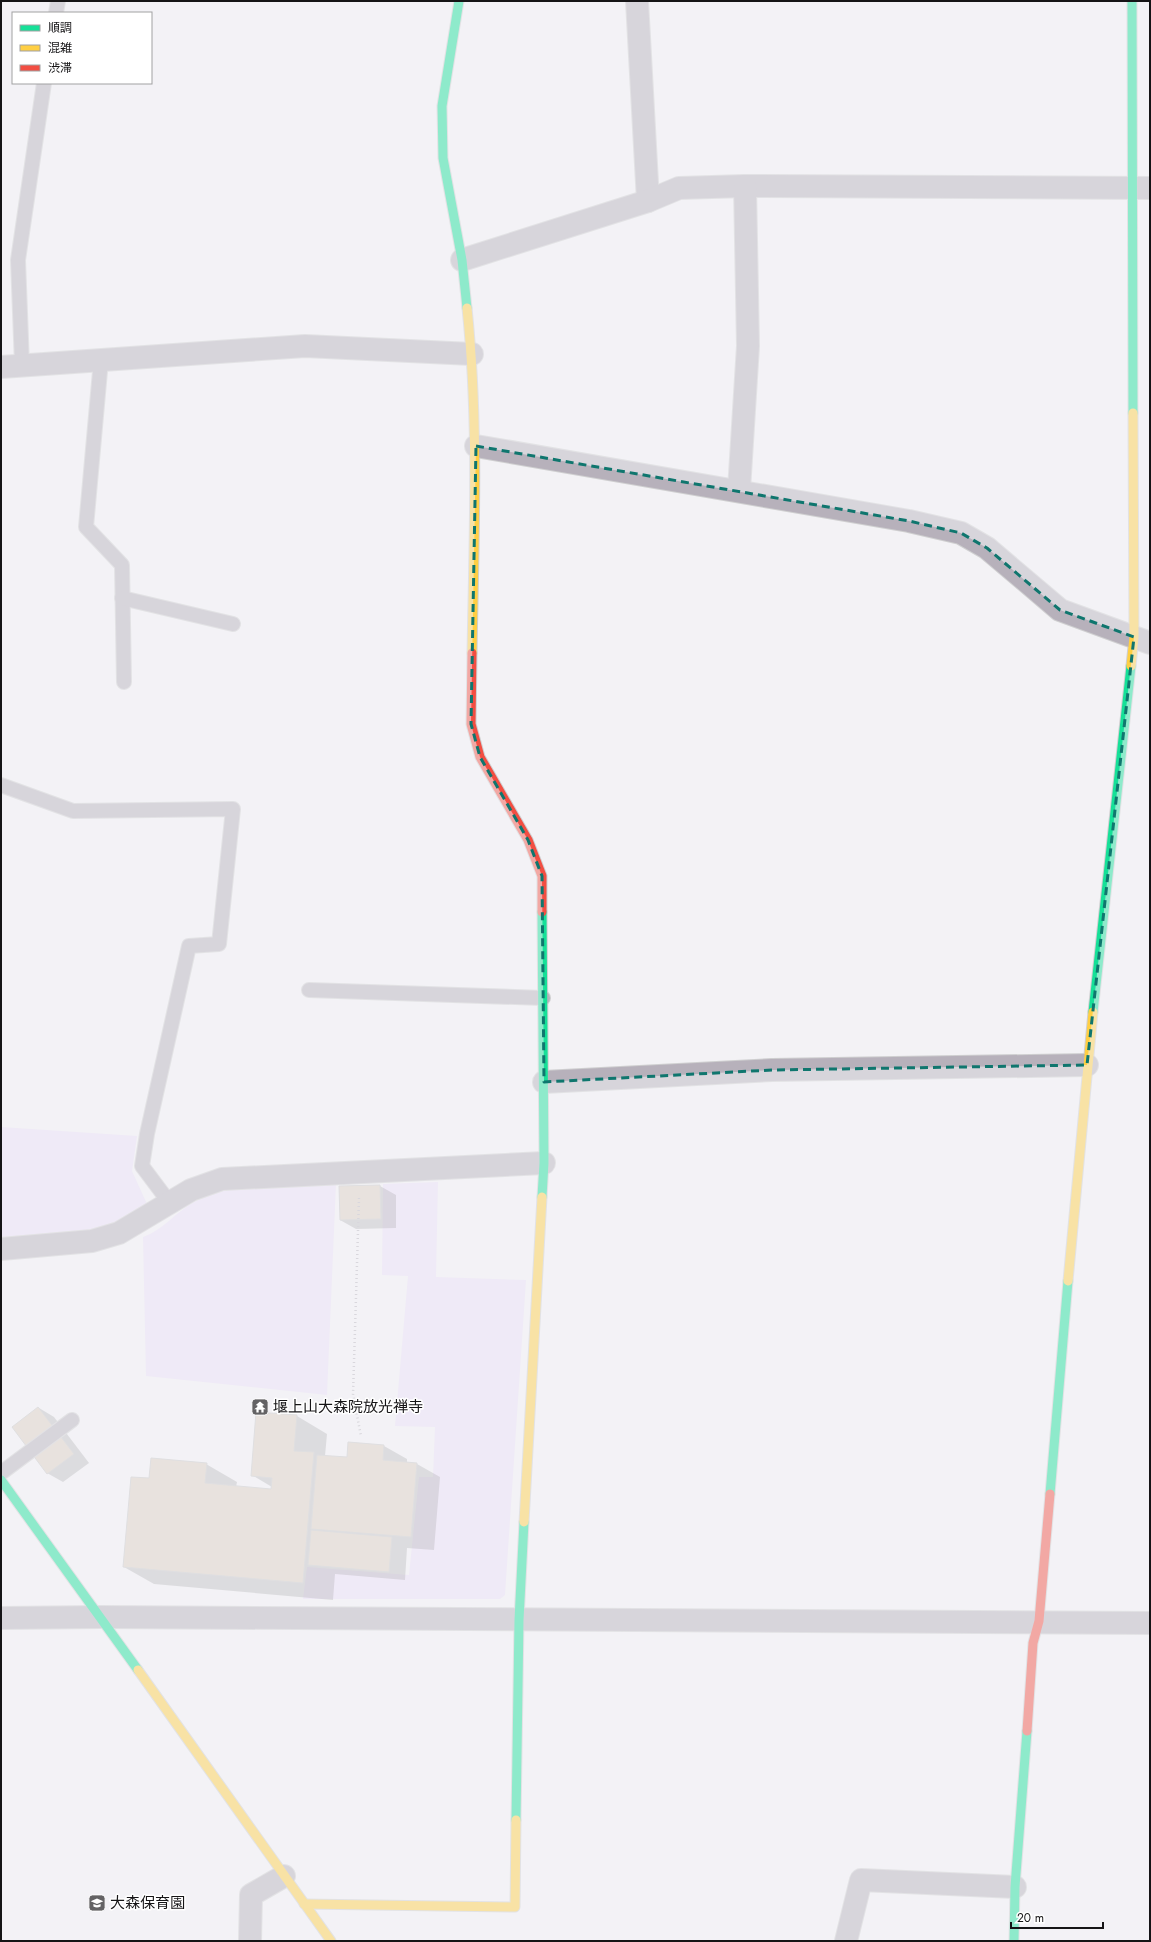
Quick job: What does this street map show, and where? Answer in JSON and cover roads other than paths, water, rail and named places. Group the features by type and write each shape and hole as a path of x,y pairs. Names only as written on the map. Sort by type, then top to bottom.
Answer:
{"street":[{"path":"304,1904 515,1906 519,1620 544,1163 542,876 528,840 480,757 471,724 476,446 472,354 462,260 443,158 442,106 459,1"},
{"path":"637,1 648,201"},
{"path":"1014,1941 1015,1887 1033,1643 1039,1621 1087,1064 1142,640 1141,188 1132,1"},
{"path":"462,260 648,201 679,188 745,186 1141,188"},
{"path":"739,490 748,346 745,186"},
{"path":"1,367 305,346 472,354"},
{"path":"476,446 739,490 908,521 961,533 987,548 1060,610 1142,640"},
{"path":"544,1082 772,1070 1087,1064"},
{"path":"1,1250 92,1241 119,1233 191,1190 222,1178 544,1163"},
{"path":"1,1480 331,1941"},
{"path":"1,1618 100,1617 1150,1622"},
{"path":"250,1941 251,1895 284,1876"},
{"path":"846,1941 861,1880 1015,1887"}],"lane":[{"path":"56,12 58,1"},
{"path":"22,365 18,260 44,84"},
{"path":"100,360 86,527 122,565 124,682"},
{"path":"122,598 233,624"},
{"path":"1,785 73,812 233,809 219,944 189,946 147,1134 142,1166 169,1202"},
{"path":"309,990 543,998"},
{"path":"1,1472 72,1420"}],"place":[{"name":"堰上山大森院放光禅寺","path":"260,1407"},
{"name":"大森保育園","path":"97,1903"}]}
